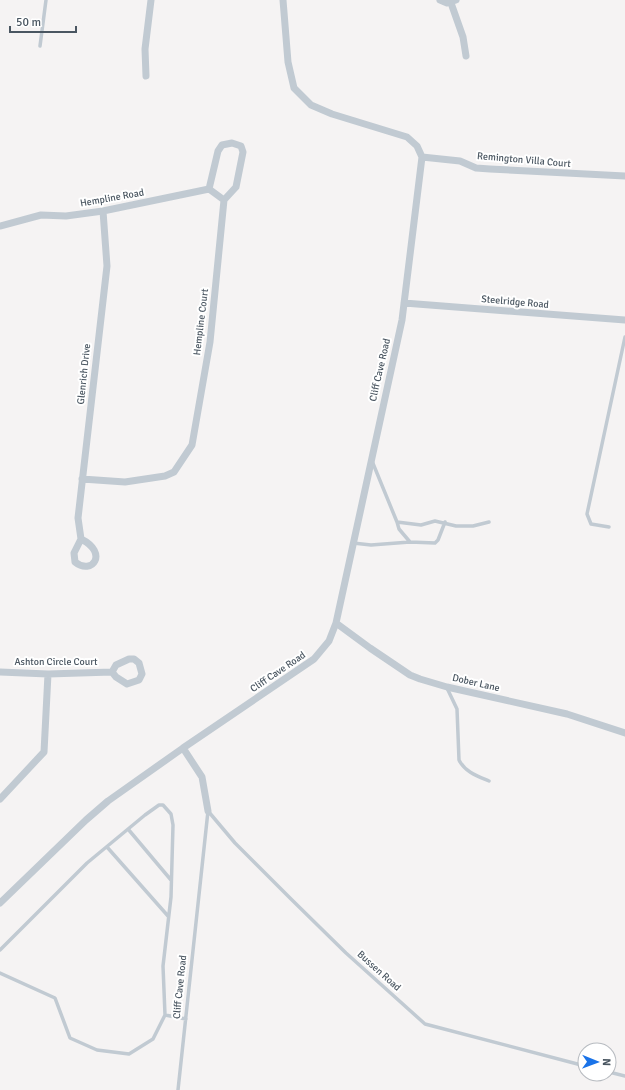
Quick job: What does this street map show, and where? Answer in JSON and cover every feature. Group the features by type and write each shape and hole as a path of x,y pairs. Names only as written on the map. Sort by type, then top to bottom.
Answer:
{"street":[{"path":"146,76 145,49 151,0"},
{"path":"283,0 288,62 294,88 311,105 332,114 407,137 416,146 422,158"},
{"path":"440,0 447,3 454,2 466,56"},
{"path":"232,143 241,146 243,152 236,187 224,200 209,189 218,151 222,145 232,143"},
{"name":"Remington Villa Court","path":"422,158 460,162 476,168 625,176"},
{"name":"Cliff Cave Road","path":"0,903 103,806 183,748 314,659 328,641 336,623 404,303 422,158"},
{"name":"Hempline Road","path":"0,226 41,215 66,216 103,211 209,189"},
{"name":"Hempline Court","path":"82,479 125,482 165,476 174,472 192,445 210,342 224,200"},
{"name":"Glenrich Drive","path":"81,539 78,518 107,266 103,211"},
{"name":"Steelridge Road","path":"404,303 625,320"},
{"name":"Dober Lane","path":"336,623 410,674 447,687 567,714 625,733"},
{"name":"Ashton Circle Court","path":"0,672 48,674 112,672"},
{"path":"0,799 44,752 48,674"},
{"name":"Cliff Cave Road","path":"183,748 202,777 208,811"}],"lane":[{"path":"40,46 46,0"},
{"path":"609,528 591,524 587,514 625,337"},
{"path":"371,458 399,529 410,542"},
{"path":"396,522 421,525 435,521 445,522 456,526 473,526 489,522"},
{"path":"352,543 371,545 410,542 435,543 438,540 445,522"},
{"path":"447,687 457,709 459,760 463,768 470,773 489,781"},
{"path":"0,950 87,863 128,829 159,805 162,805 171,814 173,825 171,880 162,966 165,1015 153,1039 129,1054 97,1050 70,1038 54,998 0,973"},
{"name":"Cliff Cave Road","path":"178,1090 208,811"},
{"name":"Bussen Road","path":"208,811 235,843 290,899 346,953 426,1024 577,1064"},
{"path":"128,829 171,880"},
{"path":"107,847 168,916"},
{"path":"165,1015 186,1019"}]}
